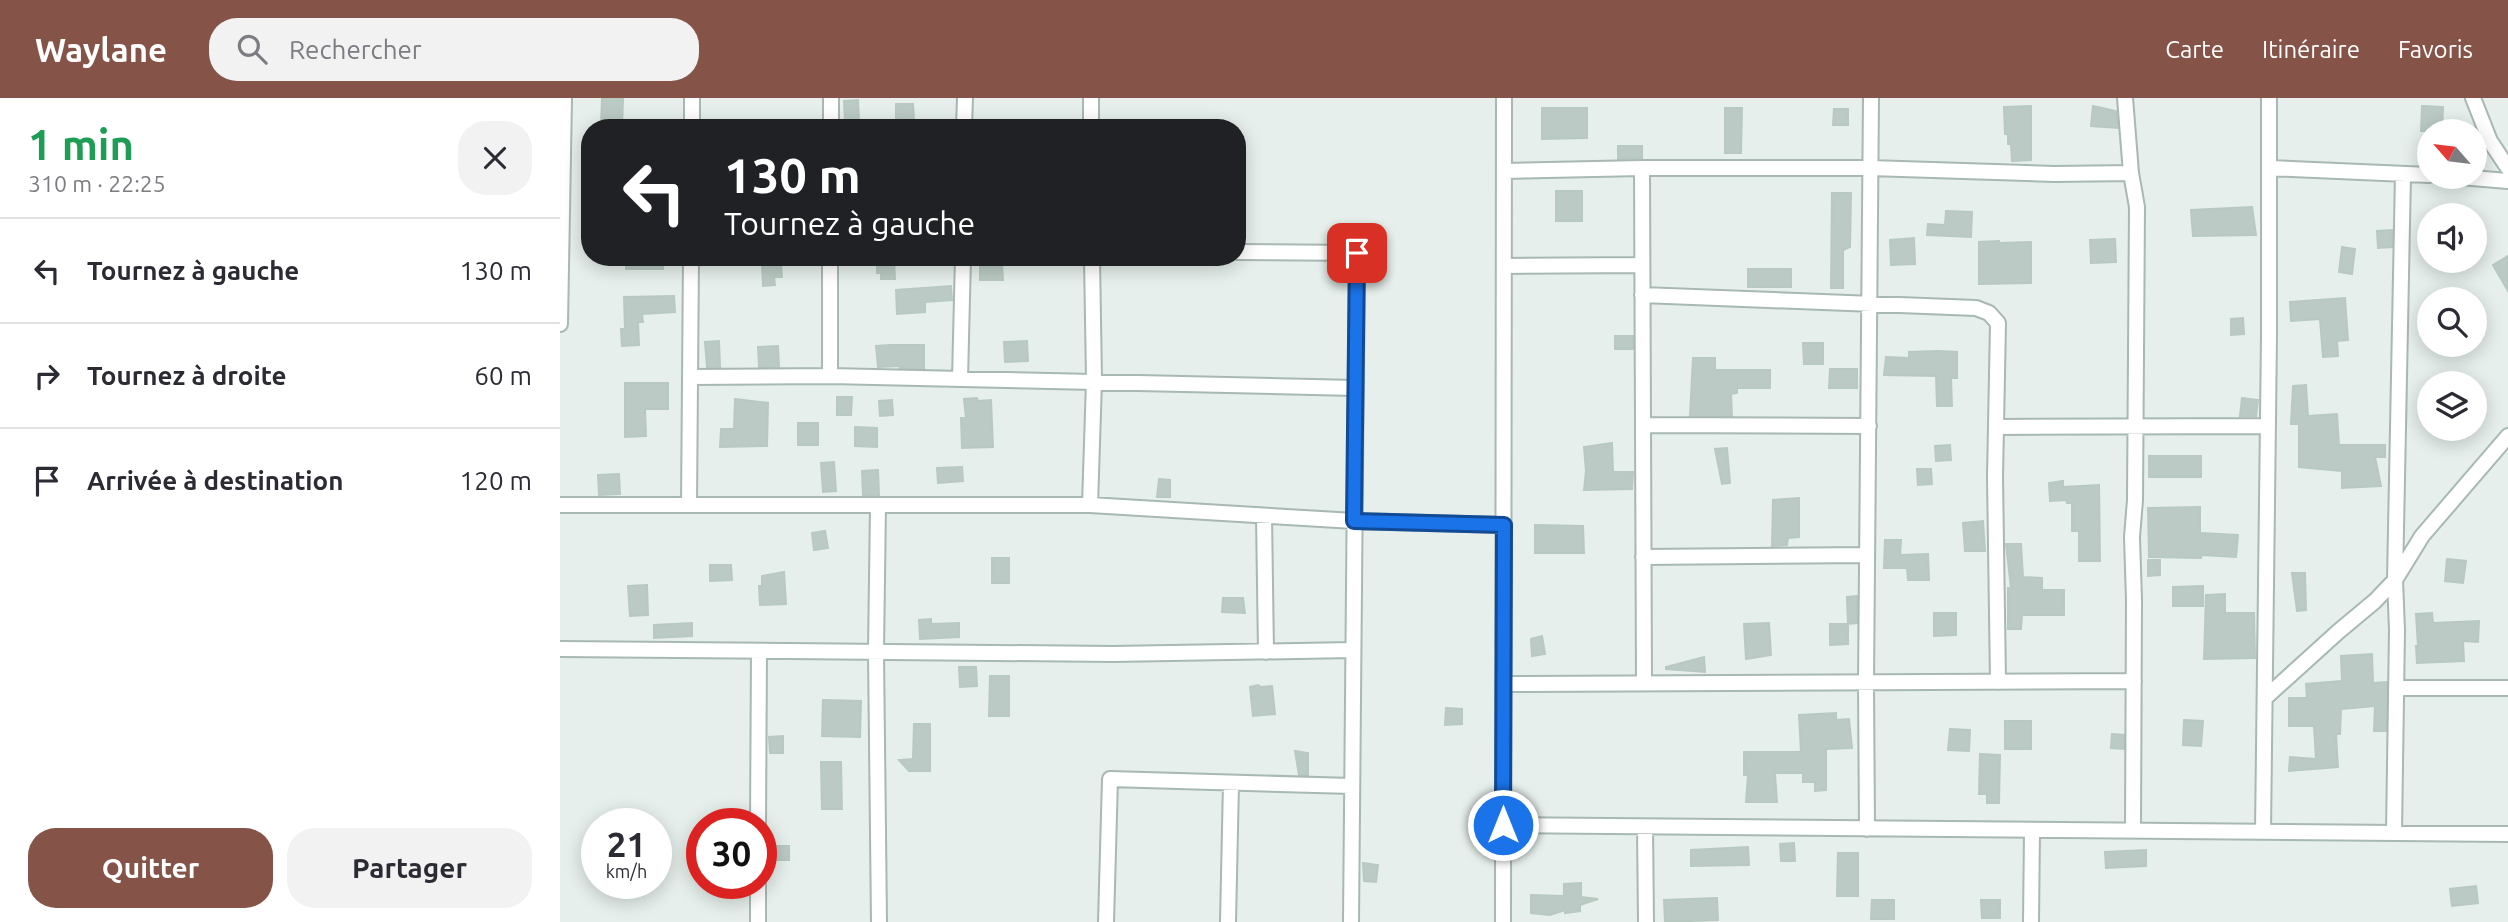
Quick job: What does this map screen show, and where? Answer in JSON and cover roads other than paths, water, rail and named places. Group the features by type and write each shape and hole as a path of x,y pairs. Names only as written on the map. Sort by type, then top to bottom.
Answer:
{"street":[{"path":"560,324 564,98"},
{"path":"692,98 692,119"},
{"path":"831,98 831,119"},
{"path":"964,119 965,98"},
{"path":"1091,98 1091,119"},
{"path":"1503,922 1504,98"},
{"path":"1867,829 1871,98"},
{"path":"2125,98 2131,173 2137,207 2135,500 2132,537 2133,831"},
{"path":"2263,832 2269,98"},
{"path":"2473,98 2490,141 2508,168"},
{"path":"1504,171 1870,167 2054,174 2131,173"},
{"path":"1642,168 1644,682"},
{"path":"2270,168 2417,175"},
{"path":"2395,833 2395,580 2403,174"},
{"path":"2487,179 2508,181"},
{"path":"1246,252 1357,253 1351,922"},
{"path":"1504,266 1642,265"},
{"path":"688,505 691,266"},
{"path":"830,266 830,376"},
{"path":"960,379 962,266"},
{"path":"1090,505 1094,381 1092,266"},
{"path":"1642,295 1976,308 1989,313 1998,323 1995,634 1998,682"},
{"path":"690,377 830,376 1355,388"},
{"path":"1643,425 1869,426"},
{"path":"1996,427 2268,426"},
{"path":"2265,698 2375,601 2395,580 2422,536 2508,436"},
{"path":"560,505 1090,505 1354,521 1504,525"},
{"path":"878,505 876,652 879,922"},
{"path":"1264,516 1266,652"},
{"path":"1643,556 1867,555"},
{"path":"560,649 1113,654 1353,650"},
{"path":"758,808 760,651"},
{"path":"1503,684 2134,681"},
{"path":"2396,688 2508,688"},
{"path":"1106,922 1111,779 1352,786"},
{"path":"1228,922 1231,783"},
{"path":"1503,825 2508,834"},
{"path":"1645,827 1646,922"},
{"path":"2031,922 2032,831"},
{"path":"758,899 758,922"}]}
